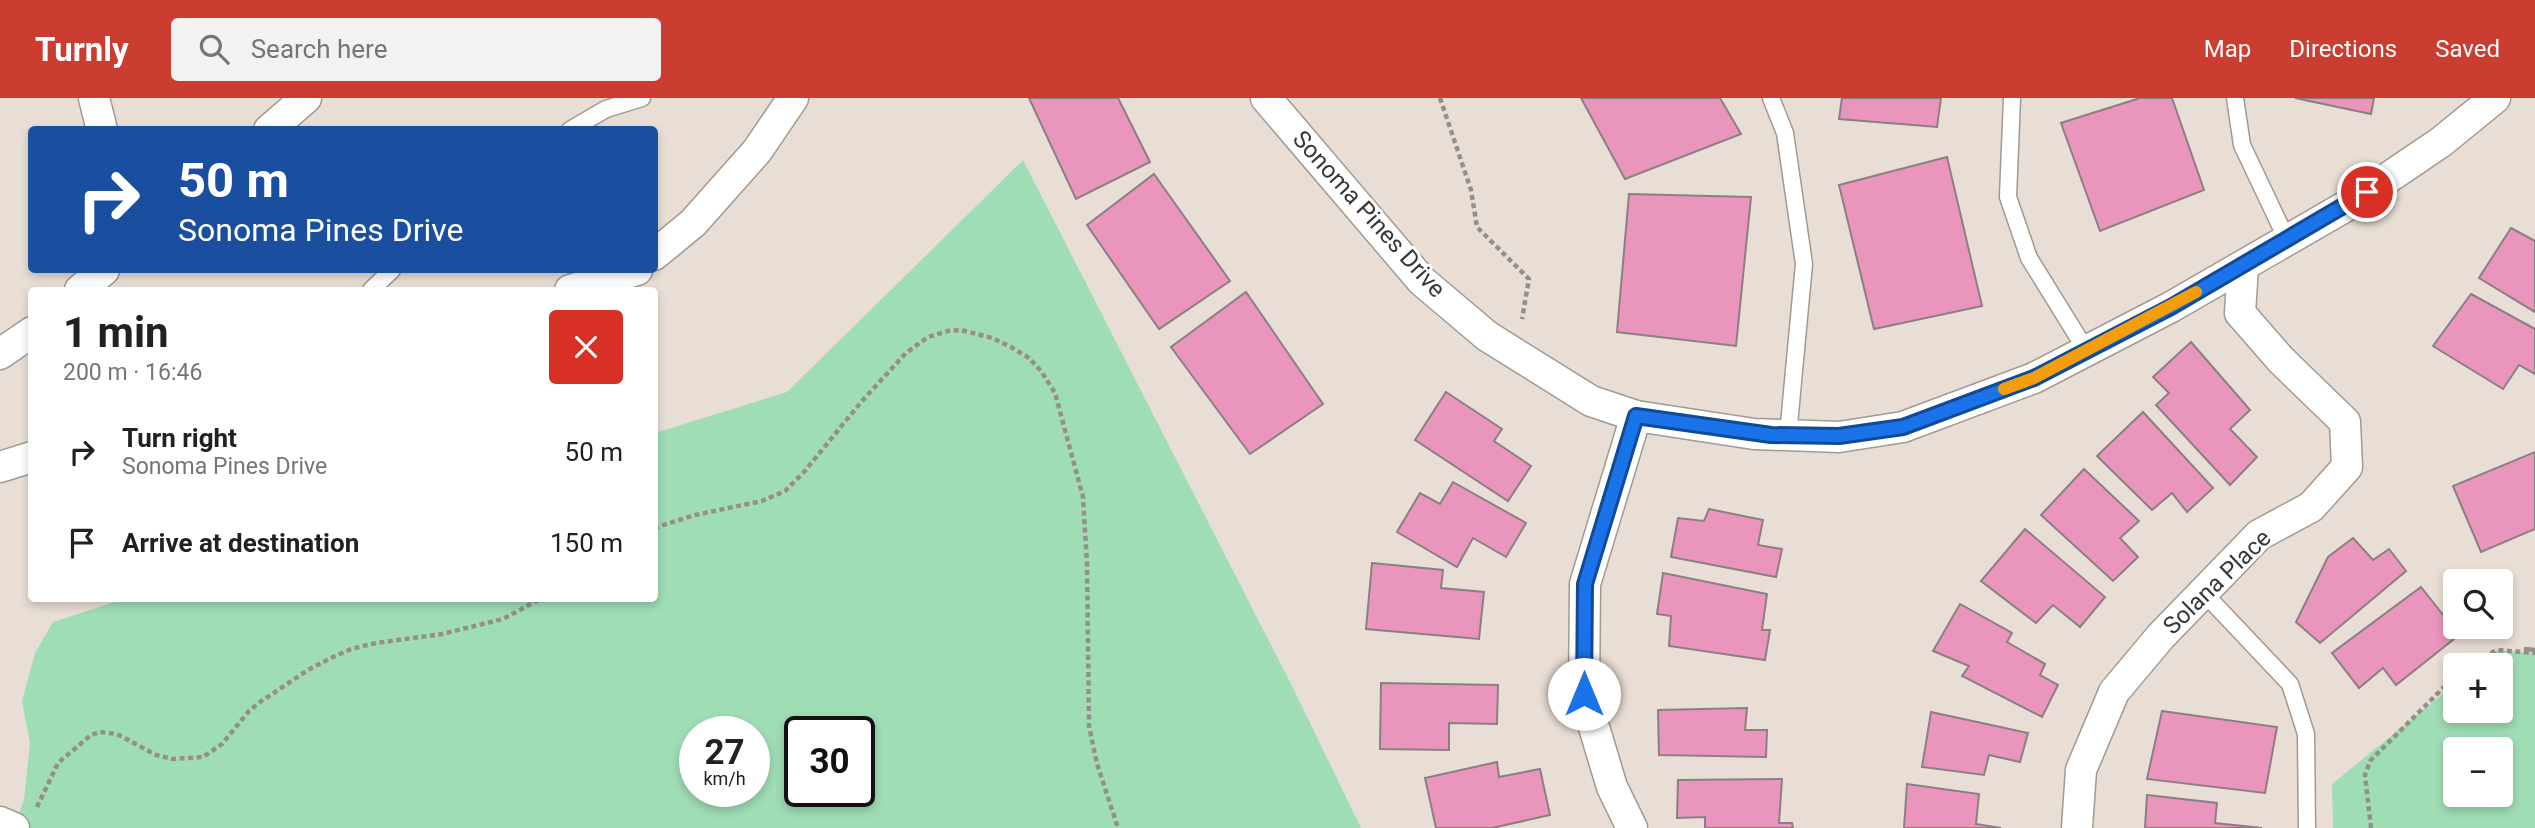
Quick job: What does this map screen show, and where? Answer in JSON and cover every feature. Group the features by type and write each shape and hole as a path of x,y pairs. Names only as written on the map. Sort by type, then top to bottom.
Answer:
{"street":[{"path":"94,98 102,126"},
{"path":"274,126 306,98"},
{"path":"658,252 693,223 757,151 793,98"},
{"name":"Sonoma Pines Drive","path":"1266,98 1422,281 1487,336 1591,401 1636,416 1754,434 1839,436 1903,427 2034,378 2171,307 2348,205 2441,142 2495,98"},
{"name":"Solana Place","path":"2077,828 2081,769 2114,692 2161,636 2259,535 2311,507 2347,467 2345,422 2281,360 2240,313 2243,266"},
{"path":"84,287 100,273"},
{"path":"580,287 627,273"},
{"path":"0,354 28,335"},
{"path":"1632,828 1612,787 1584,694 1585,584 1636,416"},
{"path":"0,467 28,458"},
{"path":"0,822 24,822"}],"lane":[{"path":"577,126 606,109 642,98"},
{"path":"1771,98 1785,133 1804,264 1788,435"},
{"path":"2012,98 2008,197 2029,258 2086,350"},
{"path":"2235,98 2242,145 2287,240"},
{"path":"374,287 389,273"},
{"path":"2203,592 2290,684 2306,734 2306,828"}],"path":[{"path":"1440,98 1471,190 1477,227 1529,279 1516,354"},
{"path":"658,527 695,514 762,501 785,491 906,353 928,337 961,330 1011,346 1041,371 1055,393 1083,497 1087,563 1089,726 1097,764 1118,828"},
{"path":"24,822 58,763 91,735 100,732 117,734 156,755 173,759 203,757 222,744 249,711 260,702 331,658 351,649 376,643 442,634 503,619 535,602"},
{"path":"2489,653 2497,650 2535,651"},
{"path":"2371,828 2365,775 2370,761 2443,688"}],"green space":[{"path":"1023,160 1293,688 1361,828 13,828 24,800 30,743 22,701 35,653 53,622 115,602 658,602 658,432 787,392"},
{"path":"2497,650 2535,653 2535,828 2333,828 2332,784 2443,694 2443,723 2513,723 2513,653 2493,653"}],"building":[{"path":"1029,98 1118,98 1150,162 1076,199"},
{"path":"1581,98 1720,98 1741,134 1625,179"},
{"path":"1842,98 1941,98 1937,127 1839,119"},
{"path":"2140,98 2172,98 2204,190 2100,231 2061,123"},
{"path":"2295,98 2374,98 2371,114"},
{"path":"1947,157 1982,306 1874,329 1839,185"},
{"path":"1154,174 1230,281 1159,329 1087,225"},
{"path":"1629,194 1751,197 1736,346 1617,332"},
{"path":"2511,228 2535,241 2535,312 2479,278"},
{"path":"1246,292 1323,404 1250,454 1171,347"},
{"path":"2471,294 2535,329 2535,374 2519,365 2503,389 2433,346"},
{"path":"2191,342 2250,410 2230,429 2257,457 2230,485 2156,405 2169,393 2153,377"},
{"path":"1446,392 1502,429 1494,441 1531,466 1508,501 1415,440"},
{"path":"2143,412 2213,488 2187,512 2172,493 2152,510 2097,456"},
{"path":"2535,452 2535,529 2481,552 2453,486"},
{"path":"2084,469 2139,521 2120,538 2138,557 2113,581 2041,515"},
{"path":"1453,482 1526,523 1506,557 1473,538 1457,567 1397,532 1420,493 1440,504"},
{"path":"1709,509 1763,520 1758,545 1782,549 1776,577 1671,557 1678,518 1704,521"},
{"path":"2025,529 2105,597 2080,627 2053,605 2036,623 1981,581"},
{"path":"2353,538 2373,560 2389,549 2406,571 2320,643 2296,622 2328,557"},
{"path":"1372,563 1443,570 1441,588 1484,592 1479,639 1366,629"},
{"path":"1663,573 1767,594 1762,630 1770,630 1765,660 1669,646 1671,616 1657,614"},
{"path":"2421,587 2443,615 2443,639 2454,639 2396,685 2383,668 2359,688 2332,653"},
{"path":"1960,604 2012,633 2007,642 2045,664 2040,675 2058,685 2042,717 1962,676 1969,666 1933,651"},
{"path":"1381,683 1498,685 1497,724 1449,723 1449,750 1380,749"},
{"path":"1747,708 1745,730 1767,730 1766,757 1659,755 1658,710"},
{"path":"2162,711 2277,727 2265,793 2147,779"},
{"path":"1931,712 2028,733 2020,762 1989,755 1984,775 1922,767"},
{"path":"1497,762 1499,777 1540,769 1550,815 1492,828 1436,828 1425,778"},
{"path":"1782,779 1779,823 1792,823 1793,828 1705,828 1705,817 1677,818 1678,780"},
{"path":"1907,784 1979,794 1976,824 2001,828 1904,828"},
{"path":"2147,795 2217,803 2215,823 2262,828 2145,828"}],"slow traffic":[{"path":"2004,389 2034,378 2196,292"}],"route":[{"path":"1584,694 1585,584 1636,416 1771,435 1839,436 1903,427 2034,378 2171,307 2367,192"}]}
